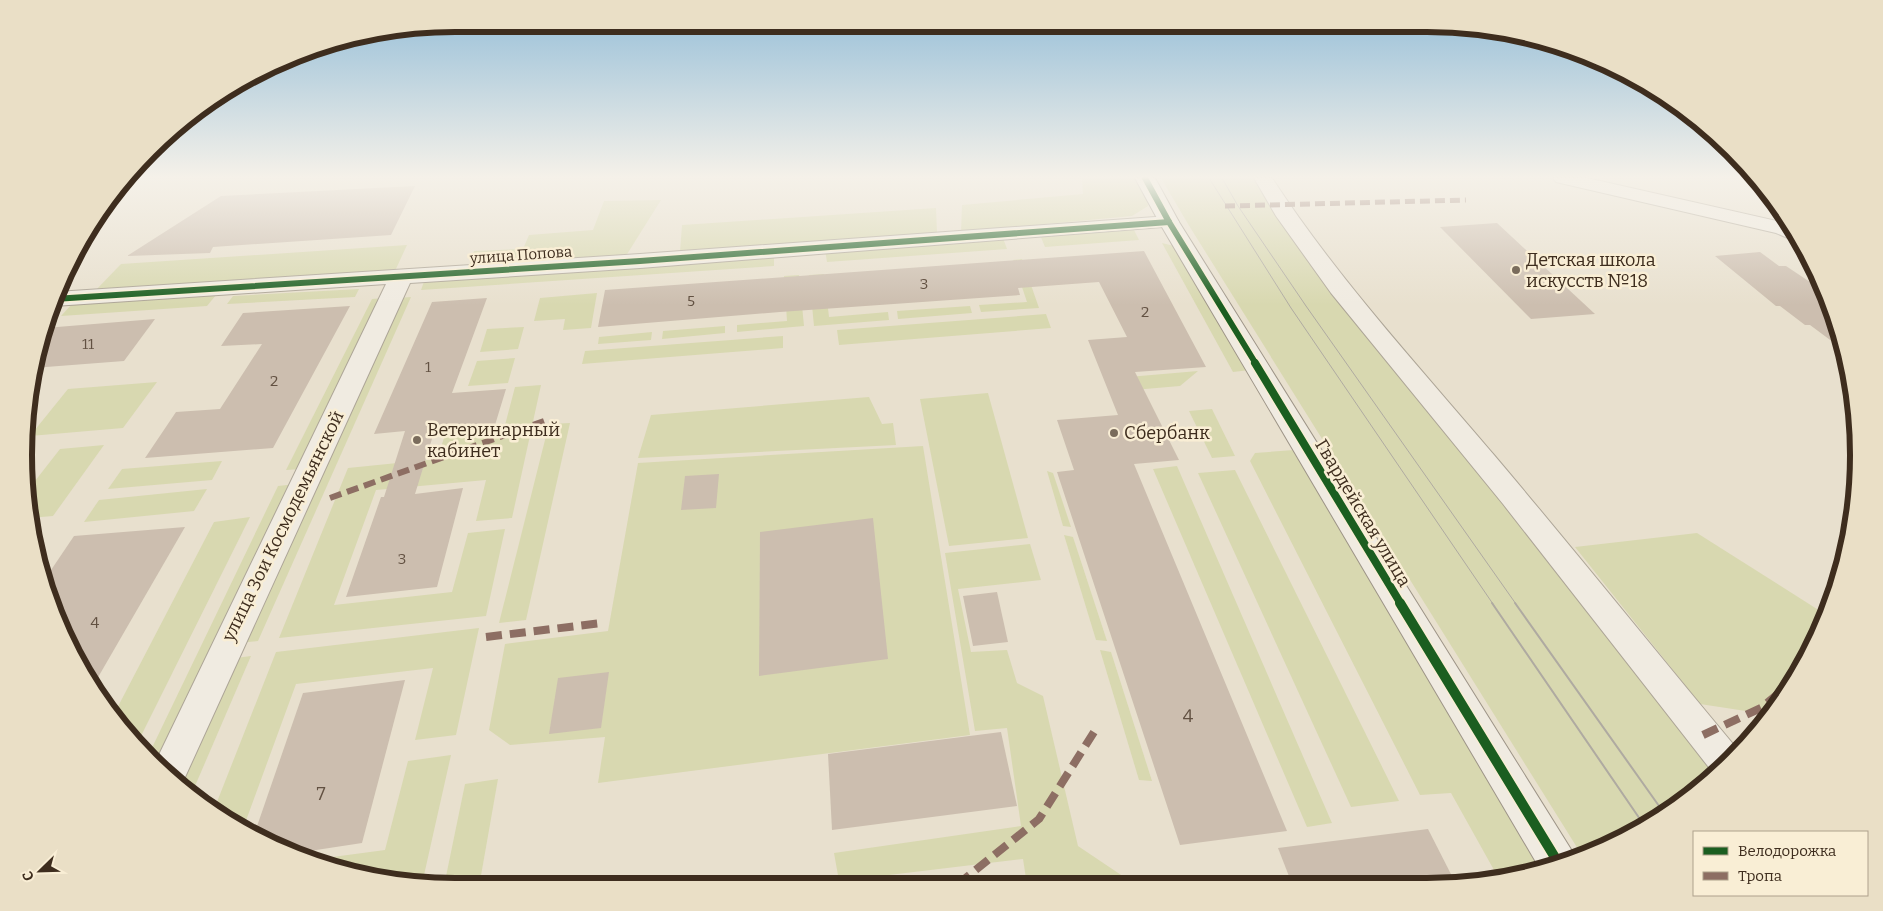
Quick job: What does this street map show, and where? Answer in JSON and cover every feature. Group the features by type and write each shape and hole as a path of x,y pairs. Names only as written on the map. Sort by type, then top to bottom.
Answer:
{"street":[{"path":"1290,221 1334,282 1493,473 1723,758"},
{"path":"1750,221 1784,229"},
{"name":"улица Попова","path":"63,299 234,286 401,278 1168,222"},
{"name":"Гвардейская улица","path":"1168,222 1556,858"},
{"name":"улица Зои Космодемьянской","path":"171,768 223,653 401,278"}],"green space":[{"path":"597,221 648,221 624,259 468,270 474,251 523,249 529,235 593,230"},
{"path":"749,221 937,221 937,232 680,252 682,225"},
{"path":"961,221 1084,221 961,232"},
{"path":"1186,221 1281,221 1333,292 1714,766 1685,791 1639,822 1615,835 1579,850"},
{"path":"1133,228 1139,240 1045,247 1040,235"},
{"path":"1003,238 1007,249 827,262 825,250"},
{"path":"1162,243 1174,246 1250,370 1233,372"},
{"path":"407,245 395,271 94,292 121,264"},
{"path":"774,256 774,266 421,290 425,279"},
{"path":"1022,259 1039,308 981,312 979,305 1027,302 1013,260"},
{"path":"824,274 829,317 888,312 889,320 814,326 809,275"},
{"path":"799,275 804,326 737,332 737,325 787,321 784,276"},
{"path":"359,289 355,297 227,304 233,296"},
{"path":"597,293 591,328 563,330 565,319 534,321 540,298"},
{"path":"216,295 207,306 61,316 72,304"},
{"path":"411,297 258,641 238,643 398,298"},
{"path":"384,298 301,469 286,470 372,299"},
{"path":"970,306 972,313 898,319 897,311"},
{"path":"1046,314 1051,328 839,345 837,330"},
{"path":"725,326 725,333 662,339 663,331"},
{"path":"524,327 518,349 480,352 487,329"},
{"path":"652,332 651,340 598,344 599,337"},
{"path":"783,336 783,348 582,364 585,351"},
{"path":"515,358 508,383 468,386 477,361"},
{"path":"1198,371 1180,386 1110,392 1105,379"},
{"path":"157,382 123,428 33,436 33,432 68,389"},
{"path":"541,385 512,518 476,521 486,480 376,490 334,605 452,592 468,533 505,529 486,616 279,638 348,468 437,459 445,435 504,429 515,387"},
{"path":"988,393 1028,538 949,546 920,399"},
{"path":"869,397 882,424 893,423 896,445 638,458 651,415"},
{"path":"1212,409 1235,456 1212,458 1189,411"},
{"path":"570,423 526,620 499,623 549,424"},
{"path":"104,445 53,516 37,517 33,484 60,449"},
{"path":"923,446 970,735 598,783 605,737 510,745 489,730 505,644 608,631 638,463"},
{"path":"1294,450 1536,864 1495,873 1451,793 1420,795 1250,461 1255,453"},
{"path":"222,461 212,480 108,489 122,469"},
{"path":"1177,466 1332,823 1307,827 1153,469"},
{"path":"1235,470 1399,801 1351,807 1198,473"},
{"path":"1047,471 1053,473 1071,527 1063,526"},
{"path":"296,484 166,764 151,750 278,486"},
{"path":"207,489 194,511 84,522 99,500"},
{"path":"250,517 140,738 117,709 214,522"},
{"path":"1697,533 1820,611 1807,643 1794,667 1763,714 1700,704 1575,547"},
{"path":"1064,535 1073,537 1107,641 1096,640"},
{"path":"1030,544 1041,580 958,589 971,652 1007,650 1017,683 1043,696 1078,846 1126,878 1026,878 1023,859 864,878 838,878 834,853 1021,826 1007,728 975,731 945,553"},
{"path":"479,628 456,735 415,740 433,668 296,684 245,823 216,804 276,652"},
{"path":"1100,650 1111,652 1152,781 1139,780"},
{"path":"251,656 194,788 177,774 228,659"},
{"path":"451,755 423,878 373,870 326,858 385,850 408,761"},
{"path":"498,779 481,878 446,878 465,784"}],"building":[{"path":"183,221 398,221 391,235 213,247 210,253 127,256"},
{"name":"Детская школа искусств №18","path":"1497,223 1595,314 1531,319 1440,227"},
{"path":"1144,251 1206,367 1135,372 1179,460 1134,464 1287,831 1180,845 1057,472 1074,470 1057,420 1118,415 1088,340 1127,337 1099,282 1018,288 1020,295 598,327 605,290"},
{"path":"1760,252 1779,266 1786,266 1813,282 1835,344 1810,325 1805,325 1780,306 1776,306 1715,256"},
{"path":"487,298 452,393 506,389 495,425 435,429 415,494 463,488 437,587 346,597 381,497 384,497 405,431 374,434 432,302"},
{"path":"350,306 273,448 145,458 176,412 220,409 262,344 221,346 243,313"},
{"path":"155,319 124,361 42,367 53,327"},
{"path":"719,474 716,508 681,510 685,476"},
{"path":"873,518 888,659 759,676 760,532"},
{"path":"185,527 97,679 76,643 49,573 74,536"},
{"path":"997,592 1008,642 973,646 963,596"},
{"path":"609,672 601,728 549,734 558,678"},
{"path":"405,680 362,843 308,851 256,829 303,693"},
{"path":"1001,732 1017,806 832,830 828,754"},
{"path":"1428,829 1453,878 1290,878 1278,848"}],"tram line":[{"path":"1236,221 1291,308 1493,604"},
{"path":"1248,221 1516,604"},
{"path":"1492,603 1641,821"},
{"path":"1515,603 1661,808"}],"marked path":[{"path":"330,498 544,421"},
{"path":"486,637 602,623"},
{"path":"1703,735 1761,708 1775,696"},
{"path":"966,878 1039,819 1096,729"}],"cycle path":[{"path":"1168,221 1556,858"},
{"path":"63,298 640,261 1169,222"}],"place":[{"name":"Детская школа искусств №18","path":"1516,270"},
{"name":"Сбербанк","path":"1114,433"},
{"name":"Ветеринарный кабинет","path":"417,440"}]}
